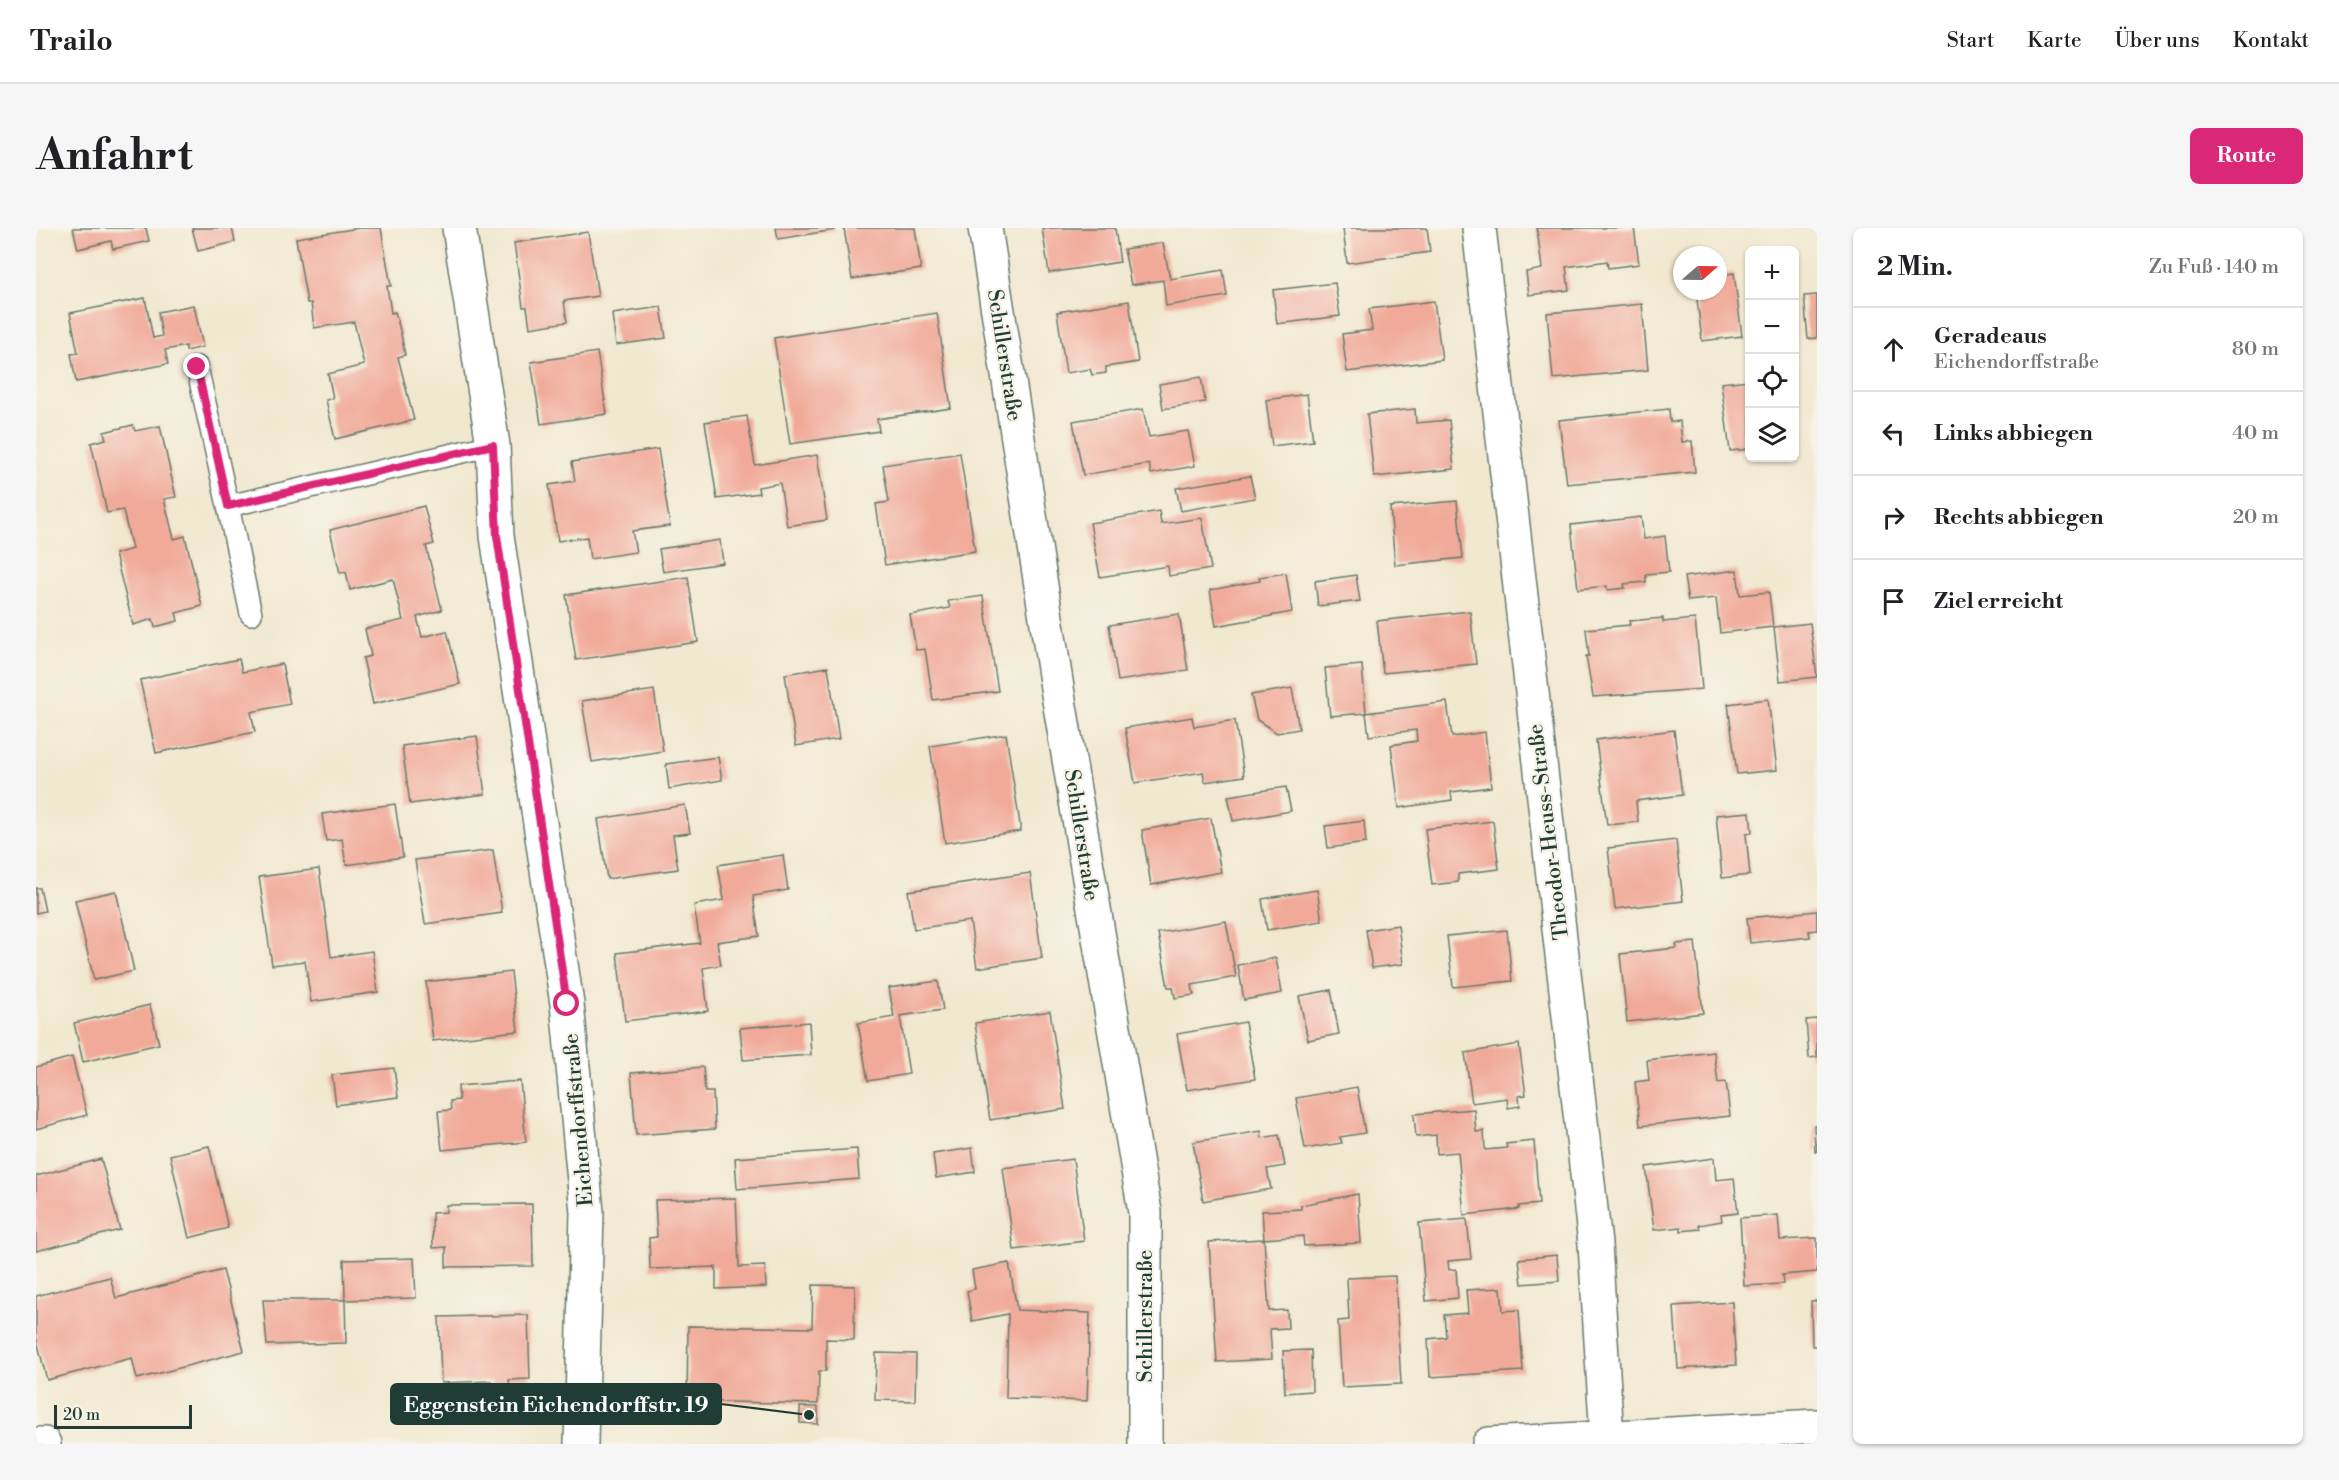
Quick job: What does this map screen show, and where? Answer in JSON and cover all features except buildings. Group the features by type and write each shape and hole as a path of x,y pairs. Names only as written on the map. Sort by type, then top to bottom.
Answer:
{"street":[{"name":"Eichendorffstraße","path":"459,228 493,445 497,536 567,1004 587,1212 582,1444"},
{"name":"Schillerstraße","path":"985,228 1058,694 1145,1212 1145,1444"},
{"name":"Theodor-Heuss-Straße","path":"1479,228 1595,1244 1607,1438"},
{"path":"1489,1444 1817,1426"},
{"path":"36,1444 44,1444"}],"lane":[{"path":"197,367 251,614"},
{"path":"228,506 493,445"}],"place":[{"name":"Eggenstein Eichendorffstr. 19","path":"809,1415"}],"route":[{"path":"197,367 228,506 493,445 497,536 567,1004"}]}
